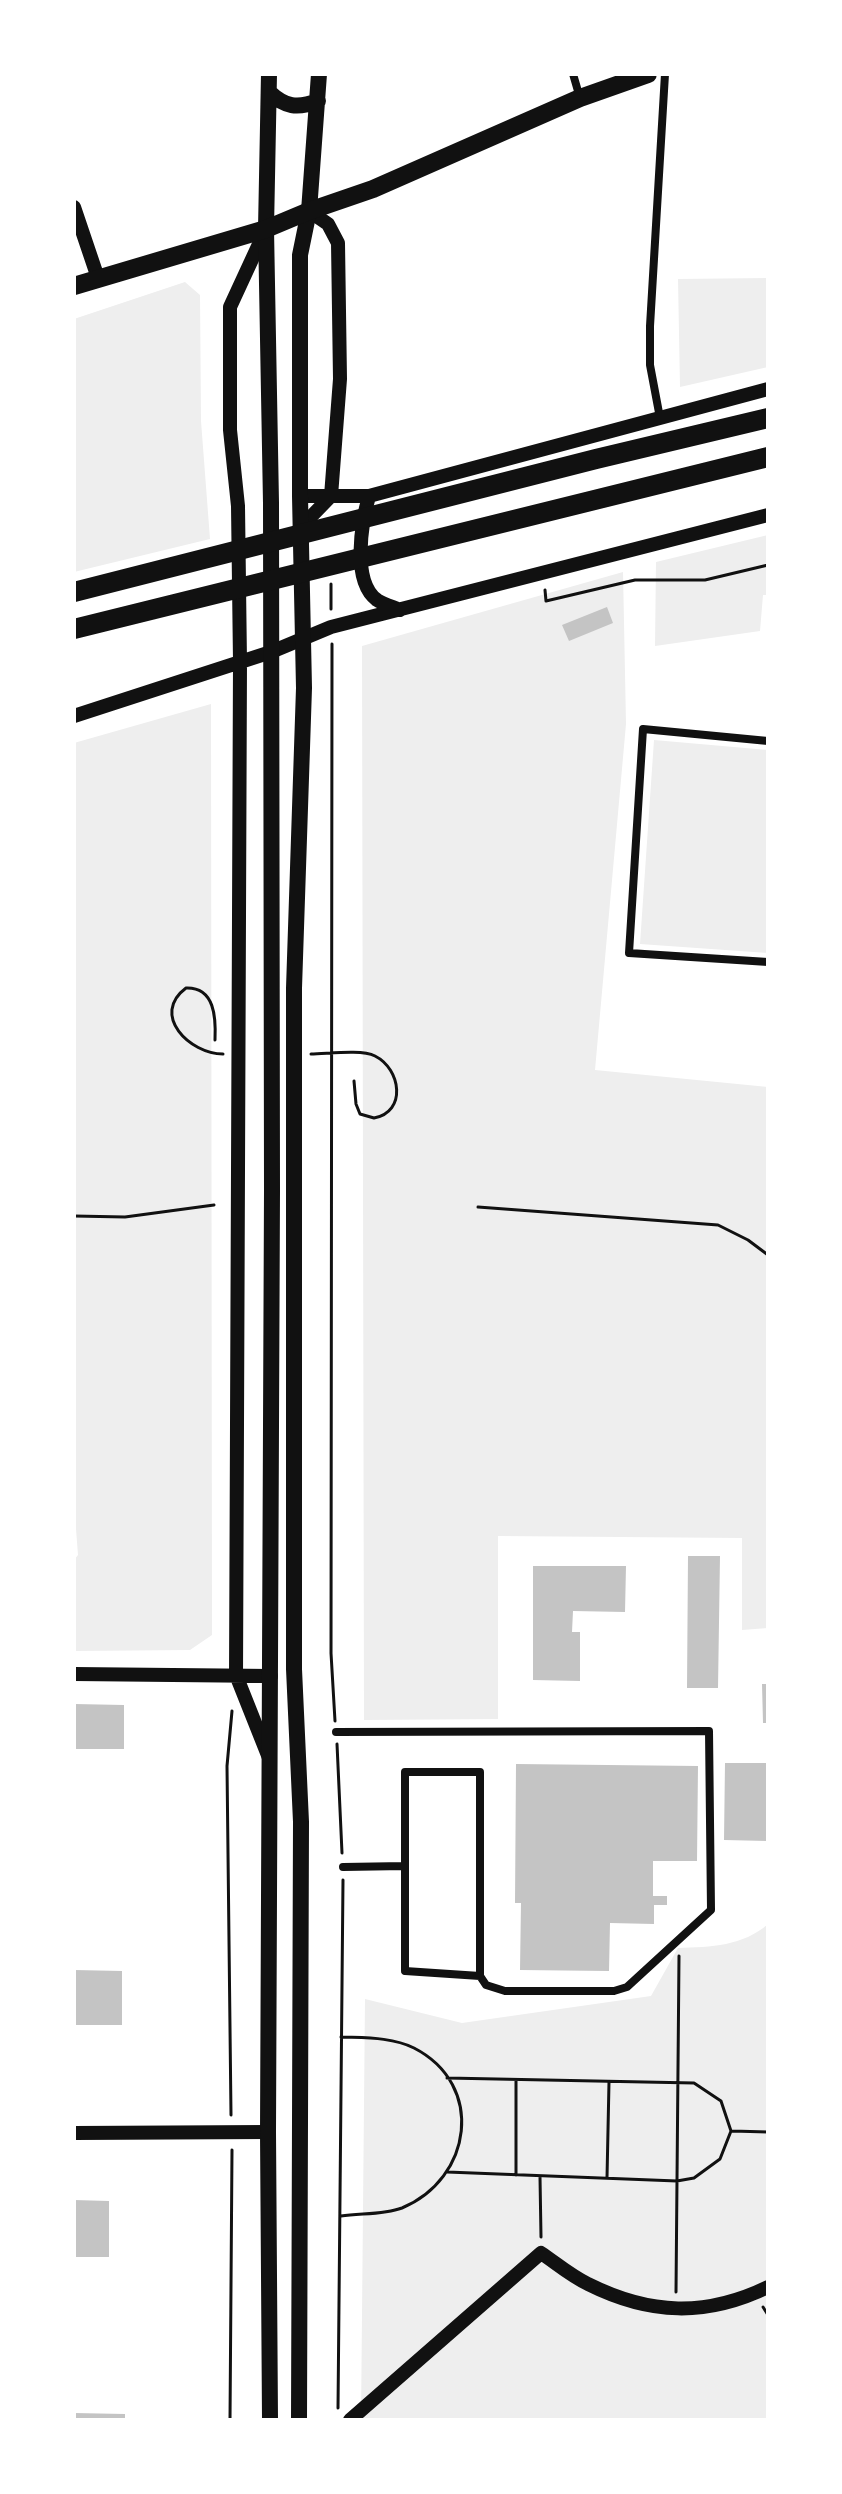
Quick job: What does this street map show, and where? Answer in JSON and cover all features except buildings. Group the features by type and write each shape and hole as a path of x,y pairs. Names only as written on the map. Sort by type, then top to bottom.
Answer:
{"highway":[{"path":"74,286 266,229 373,189 580,98 648,74"},
{"path":"74,592 768,418"},
{"path":"74,629 768,457"}],"main road":[{"path":"269,74 266,229 271,652 270,2420"},
{"path":"299,2420 301,1822 294,1669 294,988 304,688 300,255 309,211 319,74"},
{"path":"269,92 281,103 300,108 318,101"}],"street":[{"path":"573,74 580,98"},
{"path":"660,418 650,365 650,326 665,74"},
{"path":"74,207 98,278"},
{"path":"301,527 331,496 340,379 338,243 328,224 309,211"},
{"path":"266,229 230,307 230,430 238,506 240,662 236,1675 271,1762"},
{"path":"300,496 369,496 768,389"},
{"path":"369,496 360,530 363,576 375,599 400,610"},
{"path":"74,716 271,652 331,627 768,515"},
{"path":"768,741 643,729 629,953 768,962"},
{"path":"74,1674 271,1676"},
{"path":"336,1732 709,1731 711,1910 627,1987 614,1991 505,1991 486,1985 480,1976 480,1772 405,1772 405,1971 480,1976"},
{"path":"343,1867 405,1866"},
{"path":"74,2133 268,2132"},
{"path":"350,2420 541,2253 586,2284 642,2305 689,2309 739,2301 768,2287"}],"path":[{"path":"544,574 546,601 635,580 705,580 768,565"},
{"path":"331,583 331,1605 343,1867 340,2396 336,2420"},
{"path":"74,1216 125,1217 214,1205"},
{"path":"478,1207 718,1225 748,1240 768,1255"},
{"path":"230,2420 232,2132 227,1766 236,1675"},
{"path":"676,2308 679,1952"},
{"path":"341,2037 403,2043 426,2056 447,2078 458,2098 462,2127 458,2151 447,2172 427,2194 385,2213 341,2216"},
{"path":"447,2078 694,2083 721,2101 731,2131 720,2159 694,2178 677,2181 447,2172"},
{"path":"516,2080 516,2175"},
{"path":"607,2178 609,2082"},
{"path":"731,2131 768,2132"},
{"path":"540,2176 541,2253"}],"shaded area":[{"path":"768,278 768,367 680,387 678,279"},
{"path":"185,282 200,295 201,421 210,539 74,572 74,319"},
{"path":"768,535 768,595 763,595 760,631 655,646 656,562"},
{"path":"623,572 626,724 595,1070 768,1087 768,1628 742,1630 742,1538 498,1536 498,1719 364,1720 362,646"},
{"path":"211,704 212,1635 190,1650 74,1651 74,1560 78,1555 74,1503 74,743"},
{"path":"654,740 768,750 768,953 640,944"},
{"path":"768,1924 768,2420 361,2420 365,1999 462,2023 651,1996 678,1948 737,1941"}]}
